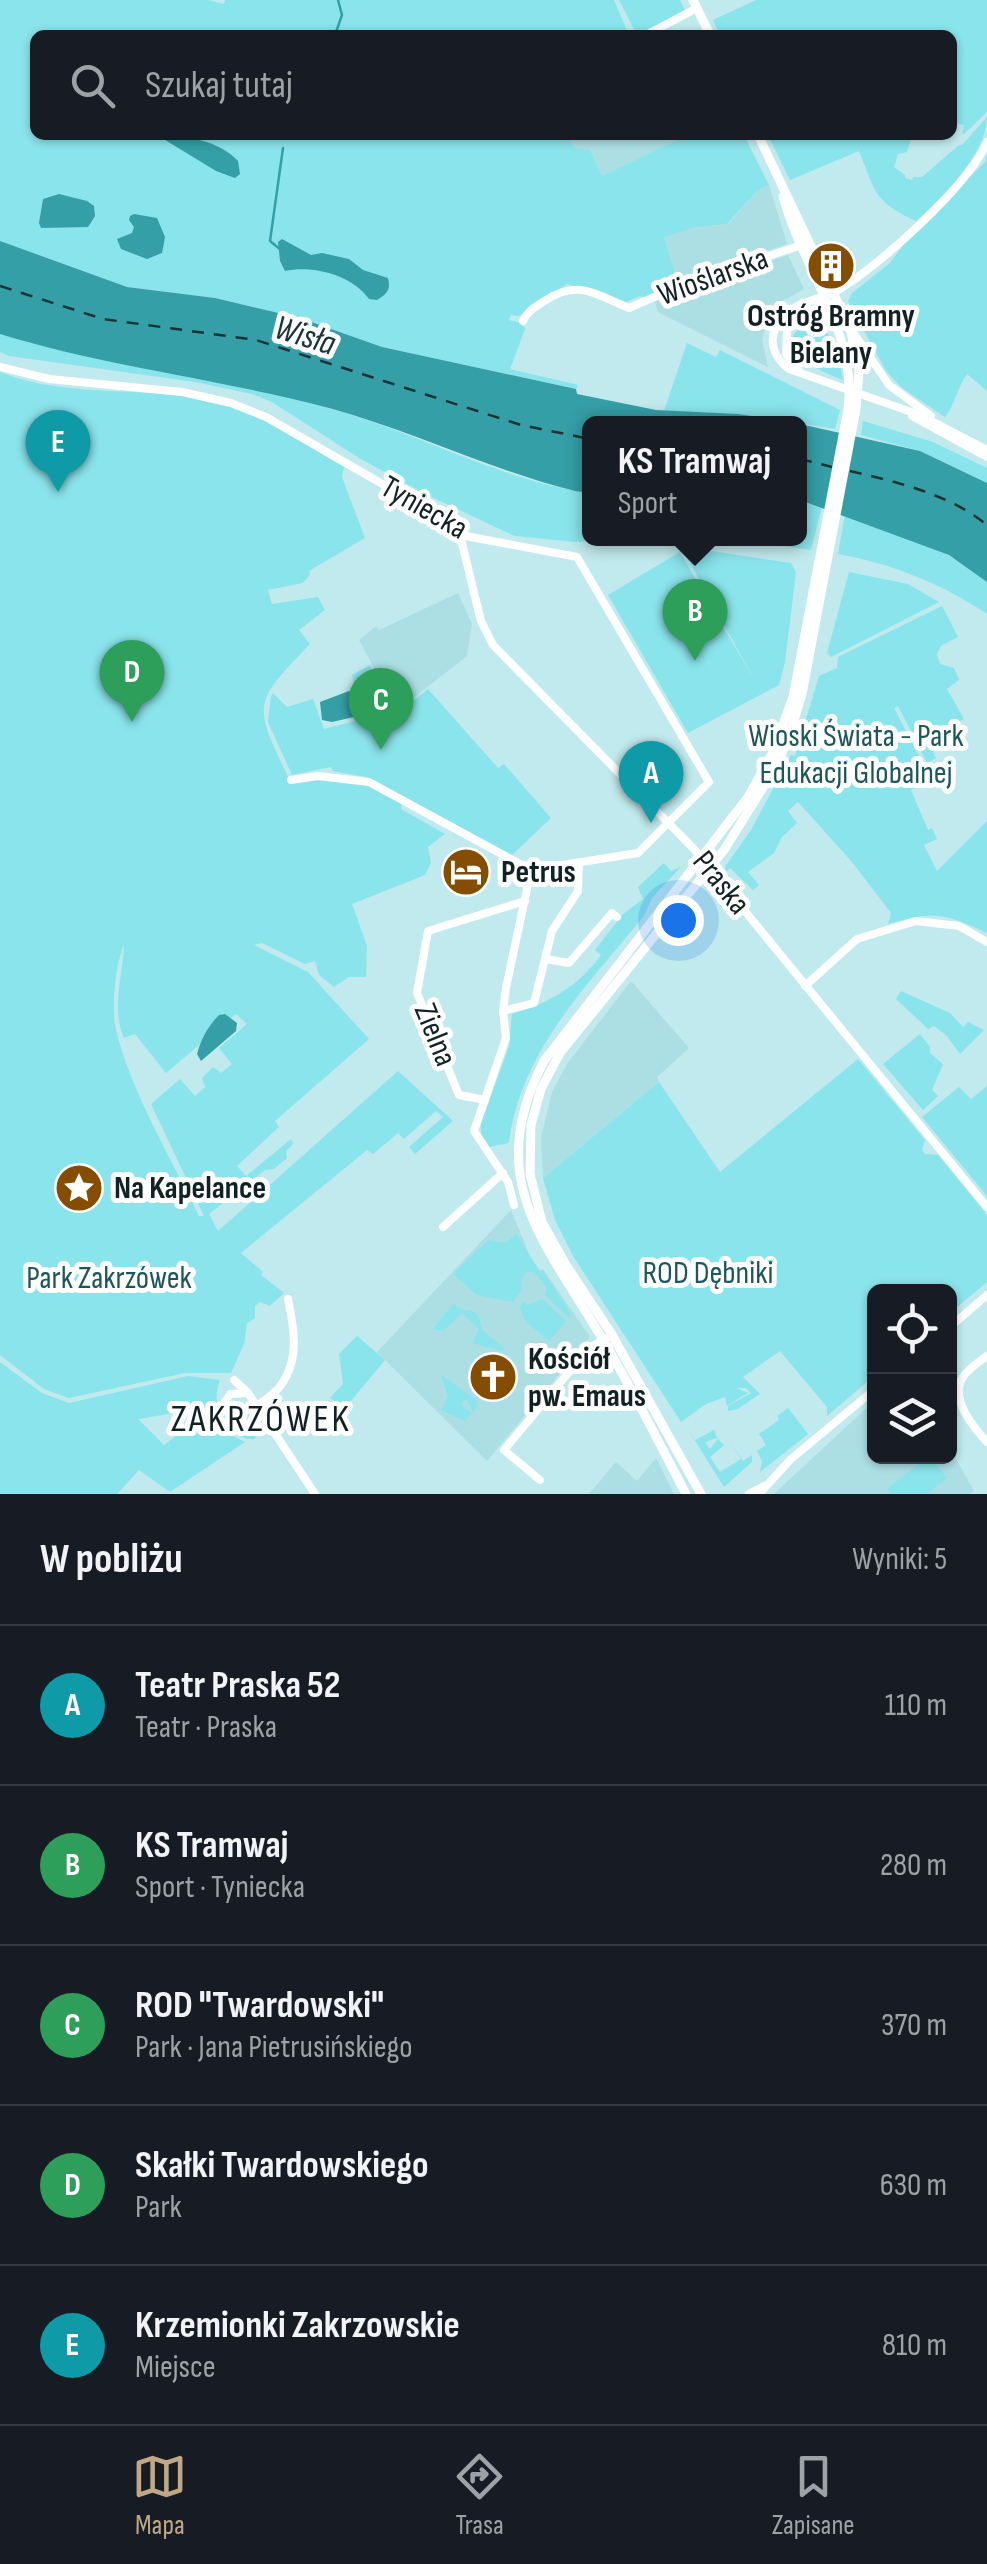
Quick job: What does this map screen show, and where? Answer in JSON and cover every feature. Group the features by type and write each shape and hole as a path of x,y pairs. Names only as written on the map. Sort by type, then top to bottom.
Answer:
{"main road":[{"path":"760,140 815,258 854,377"},
{"path":"701,1494 542,1222 530,1174 531,1125 541,1089 560,1054 710,868 752,808 787,742 802,694 854,377 850,328 799,246 775,170"},
{"path":"686,1494 608,1337 549,1255 531,1220 520,1166 524,1114 535,1080 552,1048 753,790 780,737 820,578"}],"street":[{"path":"658,30 697,8"},
{"path":"947,427 789,369 772,344 780,319 868,269 918,224 974,164 987,142"},
{"name":"Wioślarska","path":"799,246 804,232"},
{"name":"Wioślarska","path":"799,246 815,258"},
{"name":"Wioślarska","path":"523,321 528,312 562,289 579,288 629,308 689,282 799,246"},
{"path":"800,372 786,354 787,330 807,312 820,310 831,314"},
{"path":"850,328 889,385 987,454"},
{"name":"Tyniecka","path":"0,367 49,379 202,395 241,406 431,512 460,535 567,554 582,562 709,782 670,823"},
{"path":"909,413 987,454"},
{"name":"Praska","path":"460,535 481,621 493,644 710,868 987,1207"},
{"path":"468,559 486,542"},
{"path":"291,780 318,776 369,782 531,870 638,853 670,823"},
{"path":"503,1011 534,1003 552,932 576,898 579,863"},
{"name":"Zielna","path":"514,1205 503,1174 474,1131 506,1038 503,1011 531,870"},
{"name":"Zielna","path":"484,1100 459,1095 417,992 428,931 525,901"},
{"path":"546,959 569,963 612,913 617,917"},
{"path":"805,986 857,939 916,921 958,926 987,942"},
{"path":"443,1226 503,1174"},
{"path":"957,1321 987,1295"},
{"path":"257,1406 281,1386 294,1349 295,1326 288,1299"},
{"path":"540,1480 504,1450 589,1348 608,1337"},
{"path":"987,1356 964,1375 959,1389 964,1410 987,1442"},
{"path":"234,1380 248,1393 315,1494"},
{"path":"248,1393 230,1394 224,1402 227,1413 242,1422 270,1428"},
{"path":"750,1494 762,1490 867,1396"}],"shaded area":[{"path":"570,140 677,140 602,176 590,150 574,149"},
{"path":"769,185 787,244 677,280 663,238 691,228 728,224 757,191"},
{"path":"788,255 804,289 781,302 767,322 762,340 768,367 658,312 655,302 666,296"},
{"path":"458,593 472,624 467,656 396,709 359,640 376,626 379,630"},
{"path":"631,981 689,1048 657,1077 659,1082 543,1178 541,1138 552,1092 567,1064"},
{"path":"511,1210 530,1256 590,1337 487,1461 377,1352"},
{"path":"867,1408 867,1464 957,1464 957,1461 974,1491 970,1494 774,1494"},
{"path":"656,1458 674,1494 589,1494 616,1462 637,1481"}],"green space":[{"path":"0,0 208,0 224,4 225,0 614,0 627,30 30,30 30,140 570,140 574,148 590,150 602,176 677,140 746,140 769,185 757,191 727,224 691,228 664,238 677,280 646,298 640,296 626,302 567,284 519,316 511,315 509,320 522,323 525,329 510,369 578,385 576,389 382,347 300,318 215,298 127,287 0,241"},
{"path":"619,0 680,0 685,10 678,16 648,30 634,30"},
{"path":"756,0 987,0 987,112 962,133 964,125 957,123 957,30 718,30 713,20"},
{"path":"987,117 980,145 971,160 916,221 891,207 878,194 859,151 790,180 770,140 911,140 907,152 898,154 894,167 912,180 922,177 962,145"},
{"path":"987,156 987,391 967,374 945,417 902,388 886,371 848,301 852,293 890,263"},
{"path":"813,320 822,323 837,352 843,380 808,363 792,348 798,330"},
{"path":"0,334 361,418 523,478 582,492 582,542 515,536 427,495 359,458 272,402 252,394 0,352"},
{"path":"687,343 716,357 720,350 840,410 835,429 807,425 807,416 664,411"},
{"name":"Park Zakrzówek","path":"0,372 56,386 200,398 228,405 273,424 344,467 342,477 365,538 309,571 303,583 268,590 272,604 318,597 325,610 299,630 310,644 276,681 264,707 265,721 290,781 311,778 365,782 402,801 401,809 445,834 428,847 431,863 425,875 352,904 367,946 366,977 349,977 334,987 319,975 315,961 305,964 262,943 254,945 308,972 369,1039 275,1121 279,1127 237,1166 246,1176 291,1139 287,1158 274,1169 265,1170 209,1214 218,1231 398,1071 453,1121 415,1154 409,1147 443,1117 436,1111 404,1139 398,1133 373,1154 367,1150 241,1253 284,1293 270,1306 260,1302 255,1306 255,1318 247,1323 244,1344 231,1373 185,1373 69,1398 44,1389 0,1355","holes":["124,945 118,1004 120,1027 124,1038 135,1034 166,1073 236,1014 247,1024 219,1048 232,1064 221,1073 213,1067 202,1078 205,1087 195,1096 180,1079 151,1104 204,1216 199,1216 123,1054 116,1030 114,998"]},
{"path":"863,421 933,442 987,468 987,483 920,451 861,435"},
{"path":"807,502 822,506 811,550 782,546 807,546"},
{"path":"845,514 920,542 972,570 987,582 987,614 915,576 838,554"},
{"path":"698,549 791,563 796,572 779,685 688,733 608,595 680,552 756,683 684,552"},
{"path":"849,572 908,584 939,602 831,657 827,653"},
{"name":"Wioski Świata - Park Edukacji Globalnej","path":"942,606 958,637 941,646 937,654 940,664 954,668 959,680 947,689 964,719 927,739 936,758 927,763 898,706 894,708 931,779 911,790 928,830 932,828 937,839 924,845 937,871 987,821 987,933 939,916 888,924 891,913 798,802 788,811 797,823 782,837 774,853 748,872 759,885 753,890 730,868 725,873 791,755 795,756 819,676 837,668 838,657"},
{"path":"370,665 394,710 399,712 428,689 498,768 504,764 551,818 512,855 366,777 333,771 331,767 292,775 268,722 273,693 287,707 313,699 324,729 363,719 352,675"},
{"path":"664,863 671,871 681,867 652,898 644,916 580,994 542,1049 527,1078 509,1143 489,1147 481,1134 481,1124 509,1046 512,1014 551,999 583,976 601,955 595,950 622,915 643,899 638,887"},
{"path":"901,991 950,1013 963,1027 968,1022 984,1030 960,1054 947,1036 934,1026 928,1029 896,999"},
{"path":"920,1034 930,1053 943,1064 932,1090 938,1096 923,1110 883,1064"},
{"name":"ROD Dębniki","path":"858,1059 925,1140 925,1154 938,1155 987,1215 987,1282 957,1307 957,1284 867,1284 867,1382 827,1416 827,1407 780,1351 743,1377 760,1394 728,1411 728,1406 751,1393 746,1388 737,1388 748,1393 727,1406 725,1397 706,1404 681,1422 573,1256 555,1220 543,1178 659,1082 720,1172"},
{"path":"987,1086 987,1196 922,1117 959,1087 971,1099"},
{"path":"516,1233 569,1311 570,1319 545,1295 547,1288 534,1272 527,1272 521,1279 522,1290 513,1302 477,1295 453,1274 488,1240 506,1243"},
{"path":"542,1299 566,1321 549,1341 526,1322 520,1308 523,1301 527,1305"},
{"path":"453,1304 479,1317 482,1330 504,1348 502,1351 472,1343 479,1329 462,1313 443,1331 433,1329"},
{"path":"357,1336 385,1360 345,1408 330,1398 343,1384 339,1354"},
{"path":"0,1362 42,1393 69,1403 188,1376 220,1380 219,1408 230,1419 257,1430 255,1439 247,1439 187,1411 138,1419 164,1445 198,1419 245,1442 170,1492 139,1470 117,1494 0,1494"},
{"path":"441,1375 477,1400 473,1412 467,1400 462,1401 462,1406 472,1413 465,1421 441,1410 448,1397"},
{"path":"788,1408 808,1434 760,1472 762,1461 757,1451 766,1445 759,1434"},
{"path":"684,1423 695,1440 714,1430 717,1438 705,1442 710,1449 718,1439 724,1445 710,1457 720,1472 741,1459 729,1440 743,1461 752,1455 752,1462 724,1487"},
{"path":"919,1464 936,1464 947,1478 927,1494 892,1494 887,1489"}],"water":[{"path":"165,140 197,140 221,148 238,161 240,174 235,178"},
{"path":"59,194 94,206 95,216 88,227 41,228 43,199"},
{"path":"134,214 157,218 165,237 162,253 147,259 121,249 117,239 132,233 134,227 129,220"},
{"path":"282,239 311,255 322,253 349,259 363,270 388,278 387,291 377,300 369,299 353,284 331,274 308,269 285,271 278,242"},
{"name":"Wisła","path":"0,241 127,287 215,298 300,318 382,347 576,389 577,394 656,410 752,416 582,416 582,492 329,408 0,334"},
{"path":"807,426 920,451 987,483 987,582 949,555 807,503"},
{"path":"349,691 358,703 358,716 332,722 322,720 320,702"},
{"path":"225,1014 237,1023 236,1031 201,1061 197,1054 208,1028 219,1015"}],"waterway":[{"path":"337,30 342,15 338,0"},
{"path":"281,250 270,241 283,148"}],"ferry route":[{"path":"0,286 103,319 256,340 521,425 582,437"},
{"path":"807,461 832,467"},
{"path":"850,471 939,497 987,525"}],"place":[{"name":"Ostróg Bramny Bielany","path":"831,266"},
{"name":"Krzemionki Zakrzowskie","path":"58,492"},
{"name":"KS Tramwaj","path":"695,661"},
{"name":"Skałki Twardowskiego","path":"132,722"},
{"name":"ROD \"Twardowski\"","path":"381,750"},
{"name":"Teatr Praska 52","path":"651,823"},
{"name":"Petrus","path":"466,872"},
{"name":"Na Kapelance","path":"79,1188"},
{"name":"Kościół pw. Emaus","path":"493,1377"}],"district":[{"name":"ZAKRZÓWEK","path":"261,1419"}]}
